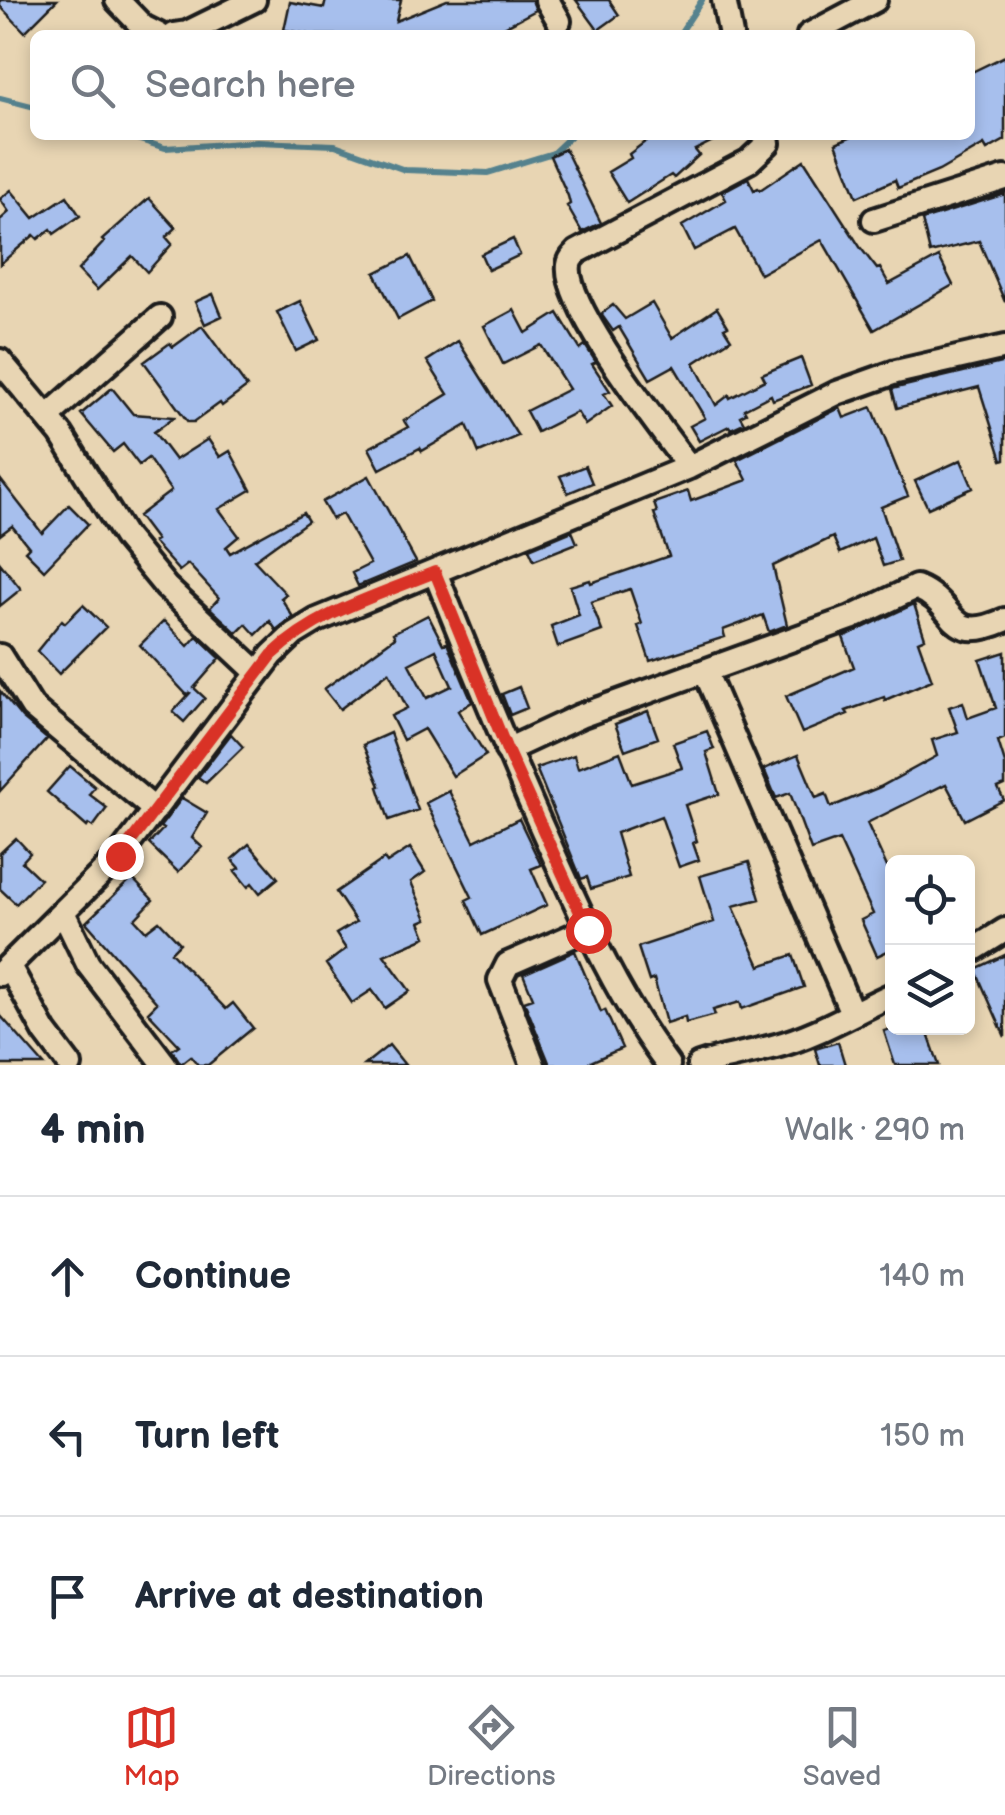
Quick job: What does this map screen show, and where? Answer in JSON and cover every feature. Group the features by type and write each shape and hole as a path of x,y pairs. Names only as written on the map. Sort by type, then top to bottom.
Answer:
{"street":[{"path":"116,0 149,30"},
{"path":"194,30 254,0"},
{"path":"724,0 730,30"},
{"path":"819,30 876,0"},
{"path":"689,467 627,383 574,295 568,268 577,252 750,161 768,140"},
{"path":"874,220 1005,178"},
{"path":"47,417 160,317"},
{"path":"70,1065 4,970 120,856 258,673 294,634 317,620 689,467 837,393 896,372 1005,347"},
{"path":"0,360 47,417 124,538 166,587 258,673"},
{"path":"435,572 507,750 588,930 639,1024 668,1065"},
{"path":"507,750 580,716 851,618 916,587 926,591 960,626 982,630 1005,620"},
{"path":"2,662 40,715 155,810"},
{"path":"705,672 852,1013"},
{"path":"63,912 88,964 165,1065"},
{"path":"533,1065 500,980 502,971 508,964 588,930"},
{"path":"975,949 1005,930"},
{"path":"699,1065 818,1031 885,998"}],"building":[{"path":"0,0 57,0 25,32 0,6"},
{"path":"326,0 401,0 396,21 447,0 532,0 536,10 498,30 284,30 290,2 324,8"},
{"path":"576,0 609,0 619,15 598,30"},
{"path":"1005,56 1005,140 987,150 984,145 939,171 898,188 895,180 857,197 836,143 975,140 975,71"},
{"path":"647,140 715,140 695,150 699,155 674,178 671,175 627,203 608,172 631,158 629,154"},
{"path":"565,149 601,223 582,232 567,206 568,196 550,156"},
{"path":"804,160 889,284 939,257 953,285 874,330 822,240 760,274 735,229 694,250 682,226 726,200 722,192 748,178 754,190 760,190"},
{"path":"11,190 34,218 67,196 80,216 54,234 51,229 38,239 34,235 0,264 0,220 9,212 0,199"},
{"path":"1005,194 1005,302 979,241 930,253 922,220"},
{"path":"149,198 176,228 166,237 172,244 147,272 132,256 97,290 78,270 102,240"},
{"path":"513,239 520,255 488,270 481,254"},
{"path":"410,256 432,301 398,319 375,273"},
{"path":"213,294 222,316 205,324 195,302"},
{"path":"300,301 319,340 296,351 277,312"},
{"path":"652,303 672,338 717,308 731,339 694,363 716,405 765,380 762,374 801,358 811,385 773,400 771,395 744,409 746,413 740,416 744,423 699,441 690,426 705,418 674,366 650,379 619,327 613,331 601,314 613,305 625,319"},
{"path":"514,310 526,333 558,313 580,349 585,345 596,362 592,364 610,391 604,394 612,406 585,425 577,412 537,432 526,411 569,389 541,345 503,364 484,326"},
{"path":"202,326 247,387 222,406 220,403 194,422 188,422 144,362"},
{"path":"458,341 518,436 479,453 467,425 380,469 369,448 408,427 404,421 448,394 427,361"},
{"path":"1005,362 1005,459 1002,460 979,387 897,408 892,389"},
{"path":"112,388 133,414 174,417 154,432 175,460 208,439 220,457 230,451 251,490 219,509 239,536 226,547 230,553 303,513 308,521 254,560 286,594 281,598 293,617 276,630 270,621 256,635 246,624 237,633 210,608 219,598 188,564 179,571 153,542 156,540 138,516 171,491 148,458 139,465 123,444 113,452 81,414"},
{"path":"872,407 908,496 881,507 899,561 883,566 873,538 840,553 833,537 773,566 787,625 769,632 763,615 723,630 725,637 650,661 630,589 591,602 602,631 558,647 551,626 579,615 570,586 590,580 591,583 669,556 654,503 688,491 691,501 747,480 737,460 840,408 844,418"},
{"path":"961,460 973,488 928,508 915,481"},
{"path":"585,466 592,483 568,493 560,476"},
{"path":"369,476 416,562 358,586 352,573 370,564 342,514 332,519 322,502"},
{"path":"0,479 42,533 69,505 88,524 44,570 25,551 29,547 12,526 0,535"},
{"path":"572,531 577,543 534,560 529,549"},
{"path":"0,563 21,589 0,606"},
{"path":"914,604 925,638 918,641 932,680 846,711 848,714 802,733 786,696 854,667 843,637"},
{"path":"83,605 106,627 59,674 37,651 62,620 65,623"},
{"path":"428,615 443,644 447,643 472,702 458,711 486,755 453,776 424,729 403,740 391,716 407,708 389,672 340,709 324,689 395,637 393,633","holes":["436,650 452,686 427,698 409,664"]},
{"path":"164,621 188,646 197,636 220,658 194,688 205,698 184,722 173,712 191,692 187,695 140,645"},
{"path":"1005,652 1005,738 998,741 1005,763 1005,785 998,788 1004,800 965,820 946,784 867,823 885,862 885,952 877,956 861,920 873,914 839,840 811,850 790,793 776,798 764,769 798,755 816,798 826,794 831,807 880,787 937,756 932,740 958,732 949,707 963,702 968,718 996,708 980,660"},
{"path":"519,687 527,708 510,715 502,694"},
{"path":"0,691 22,718 47,739 0,791"},
{"path":"648,711 658,738 625,750 615,724"},
{"path":"707,731 714,749 706,752 719,794 685,805 699,860 679,867 661,816 616,833 629,877 591,889 587,877 581,879 536,768 574,755 578,768 620,752 632,784 682,768 673,743"},
{"path":"390,733 418,810 389,820 363,745"},
{"path":"231,734 243,747 206,783 198,777"},
{"path":"70,766 95,787 89,794 107,808 93,827 87,827 47,792"},
{"path":"449,791 474,841 519,819 541,865 531,869 547,905 482,935 466,900 472,897 426,803"},
{"path":"182,798 207,813 192,838 202,847 178,872 149,844"},
{"path":"16,838 30,853 22,862 40,879 16,904 0,889 0,853"},
{"path":"249,844 278,878 260,893 252,883 248,887 235,871 240,868 232,859"},
{"path":"410,848 425,872 411,882 427,919 420,922 426,937 384,955 410,991 385,1008 372,990 352,1003 326,964 346,949 336,934 356,922 336,892 384,859 387,863"},
{"path":"749,862 760,899 733,906 760,966 793,955 804,987 742,1009 740,1002 713,1010 715,1015 686,1023 685,1017 666,1023 654,979 649,981 638,947 714,922 700,876"},
{"path":"132,878 153,900 135,919 146,931 159,921 180,943 171,952 226,1009 233,1003 253,1028 208,1065 198,1065 191,1056 181,1064 172,1050 179,1045 148,1012 157,1003 86,922"},
{"path":"575,951 601,1012 605,1010 622,1048 584,1065 550,1065 524,1001 533,998 523,974"},
{"path":"1005,955 1005,1037 975,969"},
{"path":"0,1015 44,1065 0,1065"},
{"path":"885,1035 928,1035 939,1065 895,1065"},
{"path":"838,1042 845,1065 820,1065 815,1049"},
{"path":"389,1045 405,1065 364,1065"}],"waterway":[{"path":"682,30 702,0"},
{"path":"0,98 30,106"},
{"path":"140,140 165,148 257,142 335,145 405,170 488,173 553,153 567,140"}],"route":[{"path":"120,856 272,655 294,634 317,620 435,572 507,750 588,930"}]}
